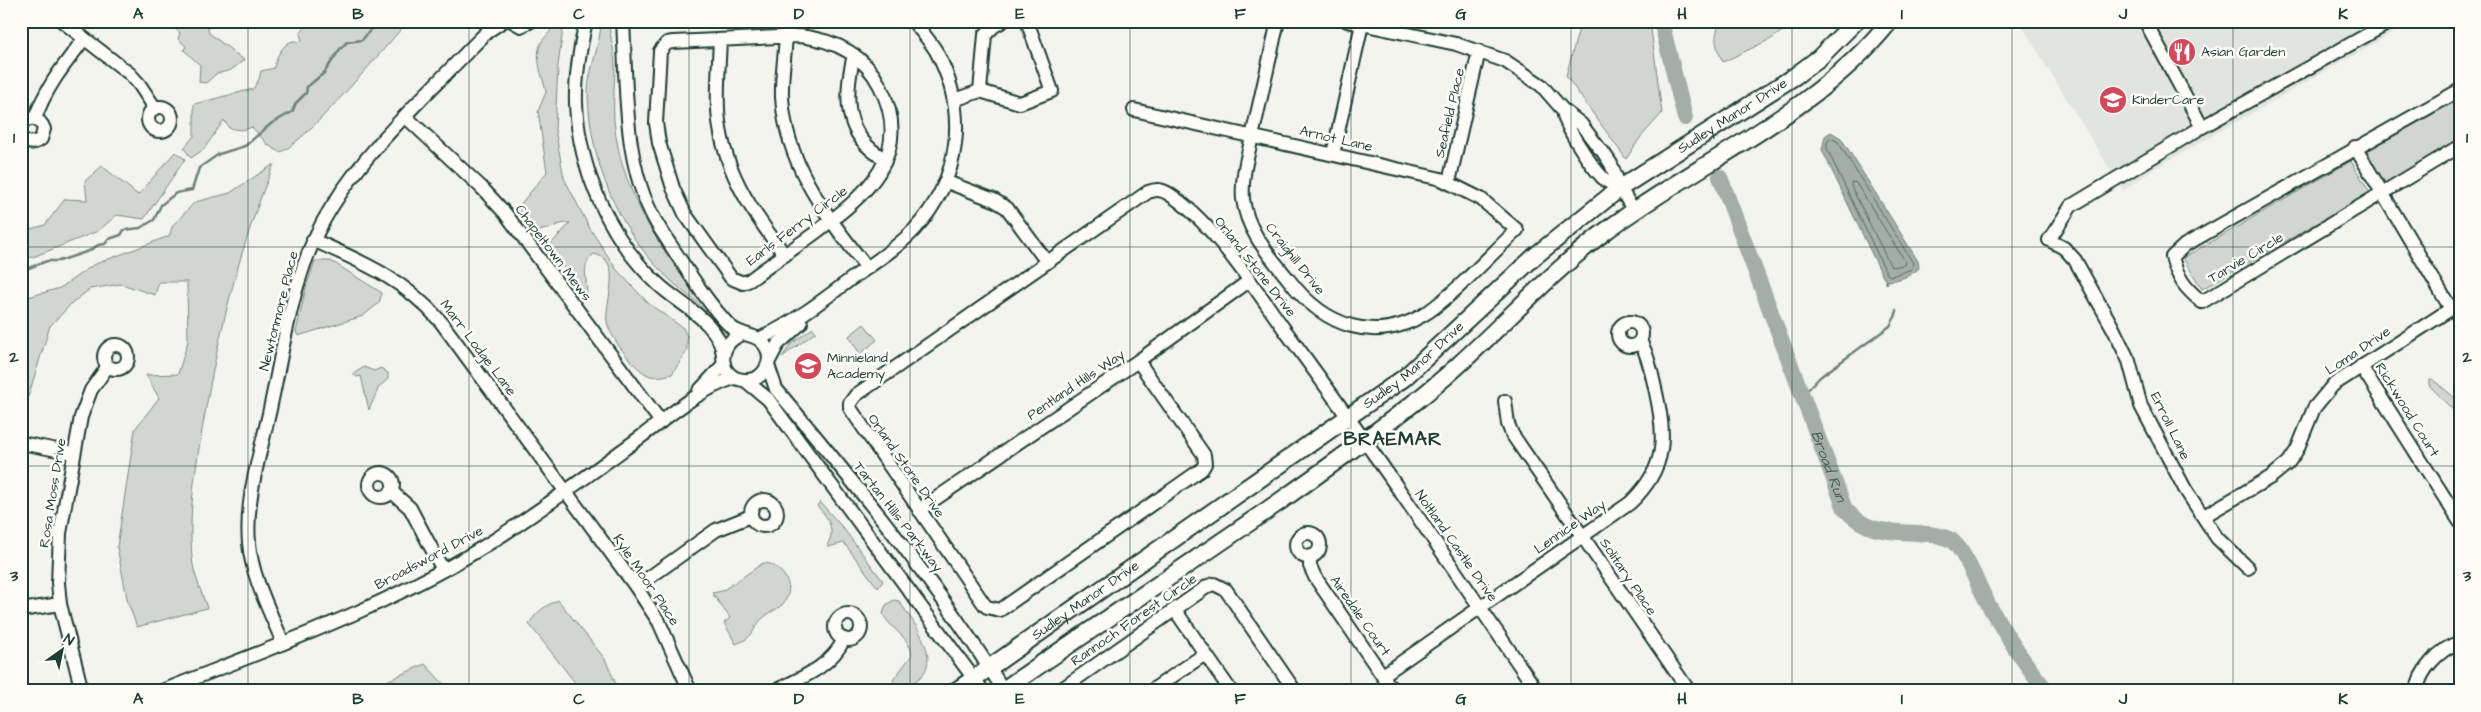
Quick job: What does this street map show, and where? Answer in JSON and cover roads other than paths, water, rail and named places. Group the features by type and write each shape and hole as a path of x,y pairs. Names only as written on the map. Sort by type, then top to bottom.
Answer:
{"main road":[{"name":"Sudley Manor Drive","path":"956,691 979,684 989,668 1350,418 1404,378 1535,256 1620,188 1795,76 1819,58 1856,21"},
{"name":"Sudley Manor Drive","path":"1003,690 1365,440 1438,384 1569,260 1634,211 1817,93 1863,52 1890,21"}],"street":[{"path":"62,21 130,74 155,108"},
{"name":"Newtonmore Place","path":"283,643 252,563 249,520 253,486 296,290 313,240 343,189 366,159 470,48 488,31 503,21"},
{"path":"512,21 521,26 532,21"},
{"path":"586,21 580,49 576,104 584,153 600,201 621,239 644,270 658,284 717,334 723,360 740,379 768,399 979,684"},
{"path":"623,21 633,157 650,210 660,230 720,315 735,330 759,339 783,328 812,309 913,232 930,212 947,182 955,140 954,100 946,74 935,50 913,21"},
{"path":"786,21 782,96 788,136 800,170 831,221 867,268"},
{"path":"980,91 985,35 994,26 1003,21"},
{"path":"954,100 980,91 1020,103 1052,91 1027,21"},
{"name":"Craighill Drive","path":"1278,21 1243,185 1247,218 1254,233 1302,298 1315,309 1340,322 1361,327 1383,328 1420,316 1442,300 1517,230"},
{"path":"1347,21 1431,38 1479,51 1505,61 1531,76 1592,137 1611,164 1620,188 1634,211"},
{"path":"2145,21 2202,127 2392,21"},
{"path":"1333,154 1362,24"},
{"name":"Earls Ferry Circle","path":"786,37 818,38 844,47 854,55 875,76 886,103 891,133 885,159 870,187 831,221 746,282 737,282 731,278 685,214 665,166 656,122 660,51 667,43 786,37"},
{"path":"35,119 42,99 84,39"},
{"path":"720,40 718,111 724,149 739,188 751,209 785,254"},
{"name":"Seafield Place","path":"1449,182 1479,51"},
{"path":"854,55 848,86 849,112 864,145 885,159"},
{"name":"Tarvie Circle","path":"2460,90 2356,147 2185,246 2172,257 2177,272 2185,288 2202,302 2460,146"},
{"name":"Arnot Lane","path":"1134,110 1449,182 1481,199 1517,230"},
{"path":"1564,110 1566,122 1597,170 1603,178 1620,188"},
{"name":"Chapeltown Mews","path":"406,117 505,213 660,422"},
{"path":"21,124 28,119 35,119 41,123 44,130 41,139 31,143 21,138"},
{"name":"Erroll Lane","path":"2202,127 2071,206 2049,240 2064,248 2075,260 2125,350 2140,406 2185,489 2217,538 2248,568"},
{"path":"1592,137 1604,145 1611,155 1611,164"},
{"path":"2356,147 2382,194 2455,306"},
{"path":"947,182 994,200 1007,208 1047,262"},
{"name":"Orland Stone Drive","path":"1138,361 1200,449 1205,459 1202,469 1000,610 992,609 984,604 852,414 850,403 856,395 1047,262 1148,192 1158,189 1180,202 1208,230 1350,418"},
{"name":"Marr Lodge Lane","path":"313,240 384,273 414,294 429,308 566,492"},
{"name":"Pentland Hills Way","path":"919,510 1138,361 1249,282"},
{"name":"Loma Drive","path":"2204,516 2271,477 2288,462 2297,450 2308,420 2321,396 2361,366 2455,306"},
{"path":"740,379 760,376 778,344 801,323 812,309"},
{"path":"723,360 725,346 730,340 744,334"},
{"name":"Tartan Hills Parkway","path":"759,339 767,348 768,363 776,388 887,524 1003,690"},
{"name":"Lennice Way","path":"1383,675 1630,504 1650,482 1660,461 1663,447 1662,418 1648,356 1640,341"},
{"name":"Broadsword Drive","path":"685,404 723,360"},
{"name":"Rosa Moss Drive","path":"82,691 60,604 58,583 60,533 73,452 87,398 108,366"},
{"name":"Rickwood Court","path":"2361,366 2460,522"},
{"name":"Broadsword Drive","path":"162,691 387,599 443,570 502,536 566,492 685,404 740,379"},
{"name":"Solitary Place","path":"1505,401 1508,424 1512,434 1689,691"},
{"name":"Noltland Castle Drive","path":"1350,418 1537,691"},
{"path":"21,443 73,452"},
{"path":"392,492 410,508 443,570"},
{"name":"Kyle Moor Place","path":"566,492 636,587 659,622 690,691"},
{"path":"636,587 716,530 751,516"},
{"name":"Airedale Court","path":"1310,556 1310,566 1315,577 1393,691"},
{"name":"Rannoch Forest Circle","path":"1060,691 1208,586 1214,584 1226,590 1295,691"},
{"path":"21,610 60,604"},
{"path":"1175,610 1231,691"},
{"path":"775,691 798,680 830,660 844,639"},
{"path":"2417,691 2422,672 2428,665 2460,642"},
{"path":"1151,691 1205,654"}],"water":[{"path":"1831,132 1841,138 1918,261 1919,268 1904,278 1886,281 1883,277 1822,150 1825,136"}],"waterway":[{"path":"21,271 47,261 59,261 89,251 98,245 105,244 109,239 121,235 124,230 140,228 154,220 161,205 176,193 192,190 199,168 219,154 245,146 272,123 292,112 296,103 306,93 307,87 324,73 340,49 347,42 362,40 378,21"},
{"name":"Broad Run","path":"1661,21 1685,118"},
{"name":"Broad Run","path":"1720,177 1845,509 1854,518 1874,528 1894,532 1934,535 1951,540 1962,552 1987,602 2010,641 2047,691"},
{"path":"1803,395 1820,377 1890,326 1896,315 1896,310"}],"place":[{"name":"Asian Garden","path":"2182,52"},
{"name":"KinderCare","path":"2113,100"},
{"name":"Minnieland Academy","path":"808,366"}],"district":[{"name":"BRAEMAR","path":"1393,439"}]}
